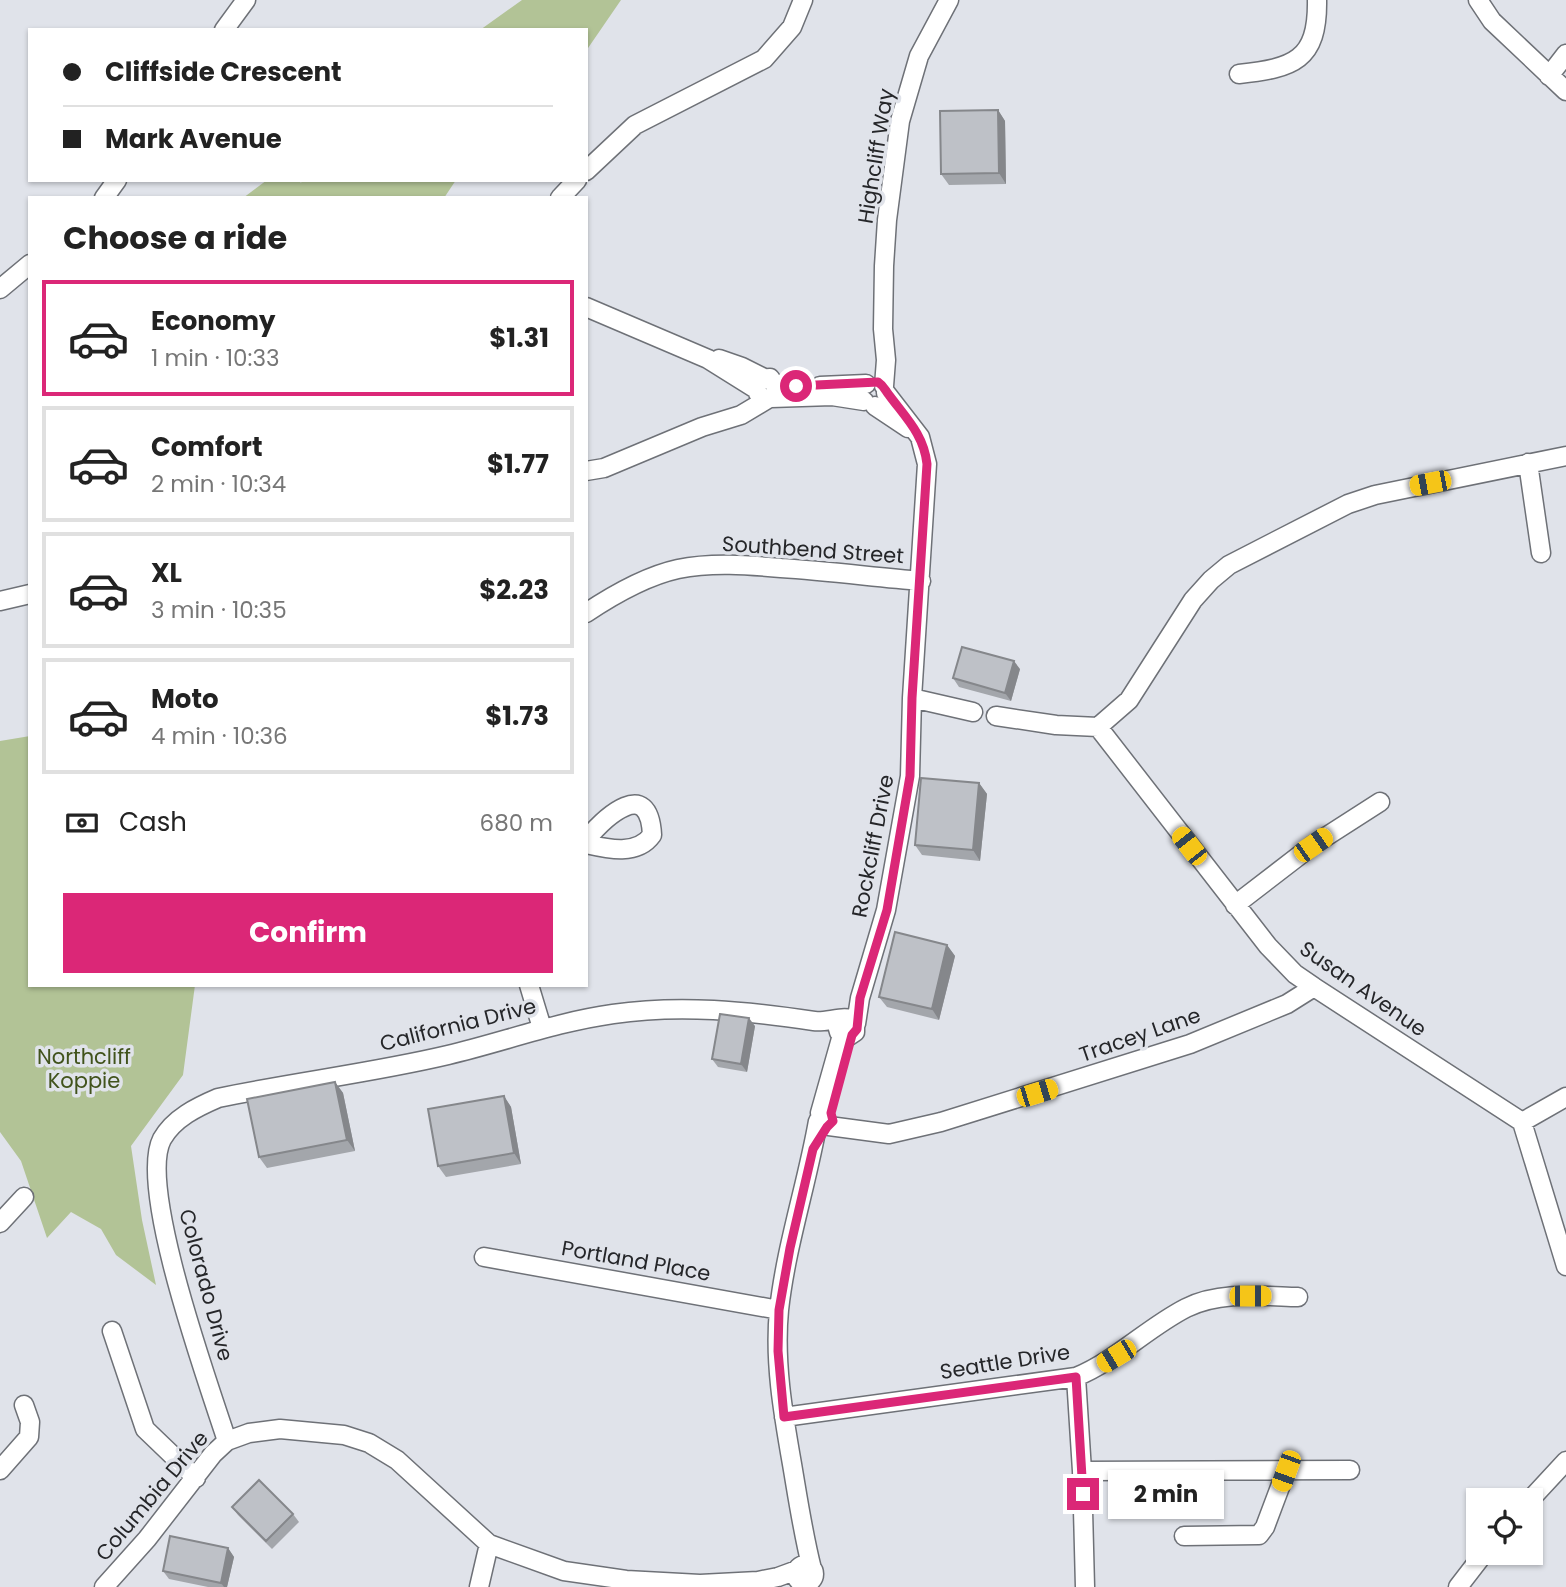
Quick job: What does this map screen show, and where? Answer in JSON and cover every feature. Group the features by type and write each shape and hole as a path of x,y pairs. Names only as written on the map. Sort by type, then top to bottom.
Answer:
{"street":[{"path":"225,28 246,0"},
{"path":"588,169 635,125 764,59 792,27 803,0"},
{"name":"Highcliff Way","path":"875,392 887,360 883,329 887,220 900,121 919,56 949,0"},
{"path":"1239,75 1288,65 1304,53 1312,42 1316,27 1317,0"},
{"path":"1478,0 1492,21 1566,91"},
{"path":"1549,76 1566,54"},
{"path":"562,196 575,182"},
{"path":"0,289 28,266"},
{"path":"588,308 708,359 731,362 765,390 805,387 875,392 917,433 923,443 927,464 912,698 973,712"},
{"path":"588,471 604,468 717,422 741,415 761,404 765,390"},
{"path":"996,716 1056,725 1098,727 1129,700 1193,600 1229,565 1348,504 1366,498 1406,487 1566,456"},
{"path":"1528,463 1541,553"},
{"name":"Southbend Street","path":"588,612 611,596 662,574 709,565 806,569 921,582"},
{"path":"0,601 28,594"},
{"name":"Rockcliff Drive","path":"804,1578 805,1542 784,1417 778,1351 779,1310 813,1149 826,1119 846,1027 860,998 887,910 910,776 912,698"},
{"name":"Susan Avenue","path":"1098,727 1235,905 1286,965 1314,987 1522,1122"},
{"path":"1235,905 1313,845 1380,802"},
{"path":"530,987 542,1028"},
{"name":"Tracey Lane","path":"826,1119 853,1128 889,1134 909,1131 1189,1044 1287,1004 1314,987"},
{"name":"California Drive","path":"163,1139 175,1122 218,1098 449,1055 542,1028 612,1014 661,1009 762,1014 846,1027"},
{"path":"1566,1097 1522,1122 1566,1266"},
{"name":"Colorado Drive","path":"163,1139 157,1155 165,1234 227,1441"},
{"path":"0,1223 24,1197"},
{"name":"Portland Place","path":"484,1257 779,1310"},
{"name":"Seattle Drive","path":"784,1417 1076,1377 1116,1356 1187,1307 1225,1298 1298,1297"},
{"path":"112,1331 145,1429 195,1478"},
{"path":"1076,1377 1086,1587"},
{"path":"0,1470 32,1430 24,1405"},
{"name":"Columbia Drive","path":"107,1586 227,1441 249,1433 280,1429 344,1435 369,1443 397,1460 489,1544 564,1571 626,1580 734,1585 778,1577 804,1578"},
{"path":"1541,1488 1566,1461"},
{"path":"1082,1471 1350,1470"},
{"path":"1184,1536 1259,1535 1265,1527 1286,1471"},
{"path":"479,1587 489,1544"},
{"path":"1458,1587 1475,1565"}],"green space":[{"path":"522,0 621,0 588,48 588,28 483,28"},
{"path":"264,182 455,182 445,196 246,196"},
{"name":"Northcliff Koppie","path":"28,736 28,987 195,987 183,1075 131,1146 142,1220 156,1285 116,1255 101,1229 71,1212 47,1238 21,1161 0,1132 0,741"}],"building":[{"path":"998,110 999,173 941,174 940,111"},
{"path":"962,647 1014,661 1005,693 953,678"},
{"path":"921,778 979,783 973,850 915,845"},
{"path":"895,932 947,945 932,1009 879,997"},
{"path":"720,1014 749,1018 741,1064 712,1059"},
{"path":"335,1082 347,1140 259,1157 247,1099"},
{"path":"504,1096 514,1153 438,1166 428,1109"},
{"path":"259,1480 293,1514 266,1541 232,1507"},
{"path":"170,1536 228,1548 221,1583 163,1571"}],"route":[{"path":"796,386 878,382 884,386 913,425 923,443 927,464 912,698 910,776 904,817 887,910 860,998 857,1029 852,1035 831,1113 833,1121 813,1149 790,1248 779,1310 778,1334 784,1417 1076,1377 1083,1494"}]}
